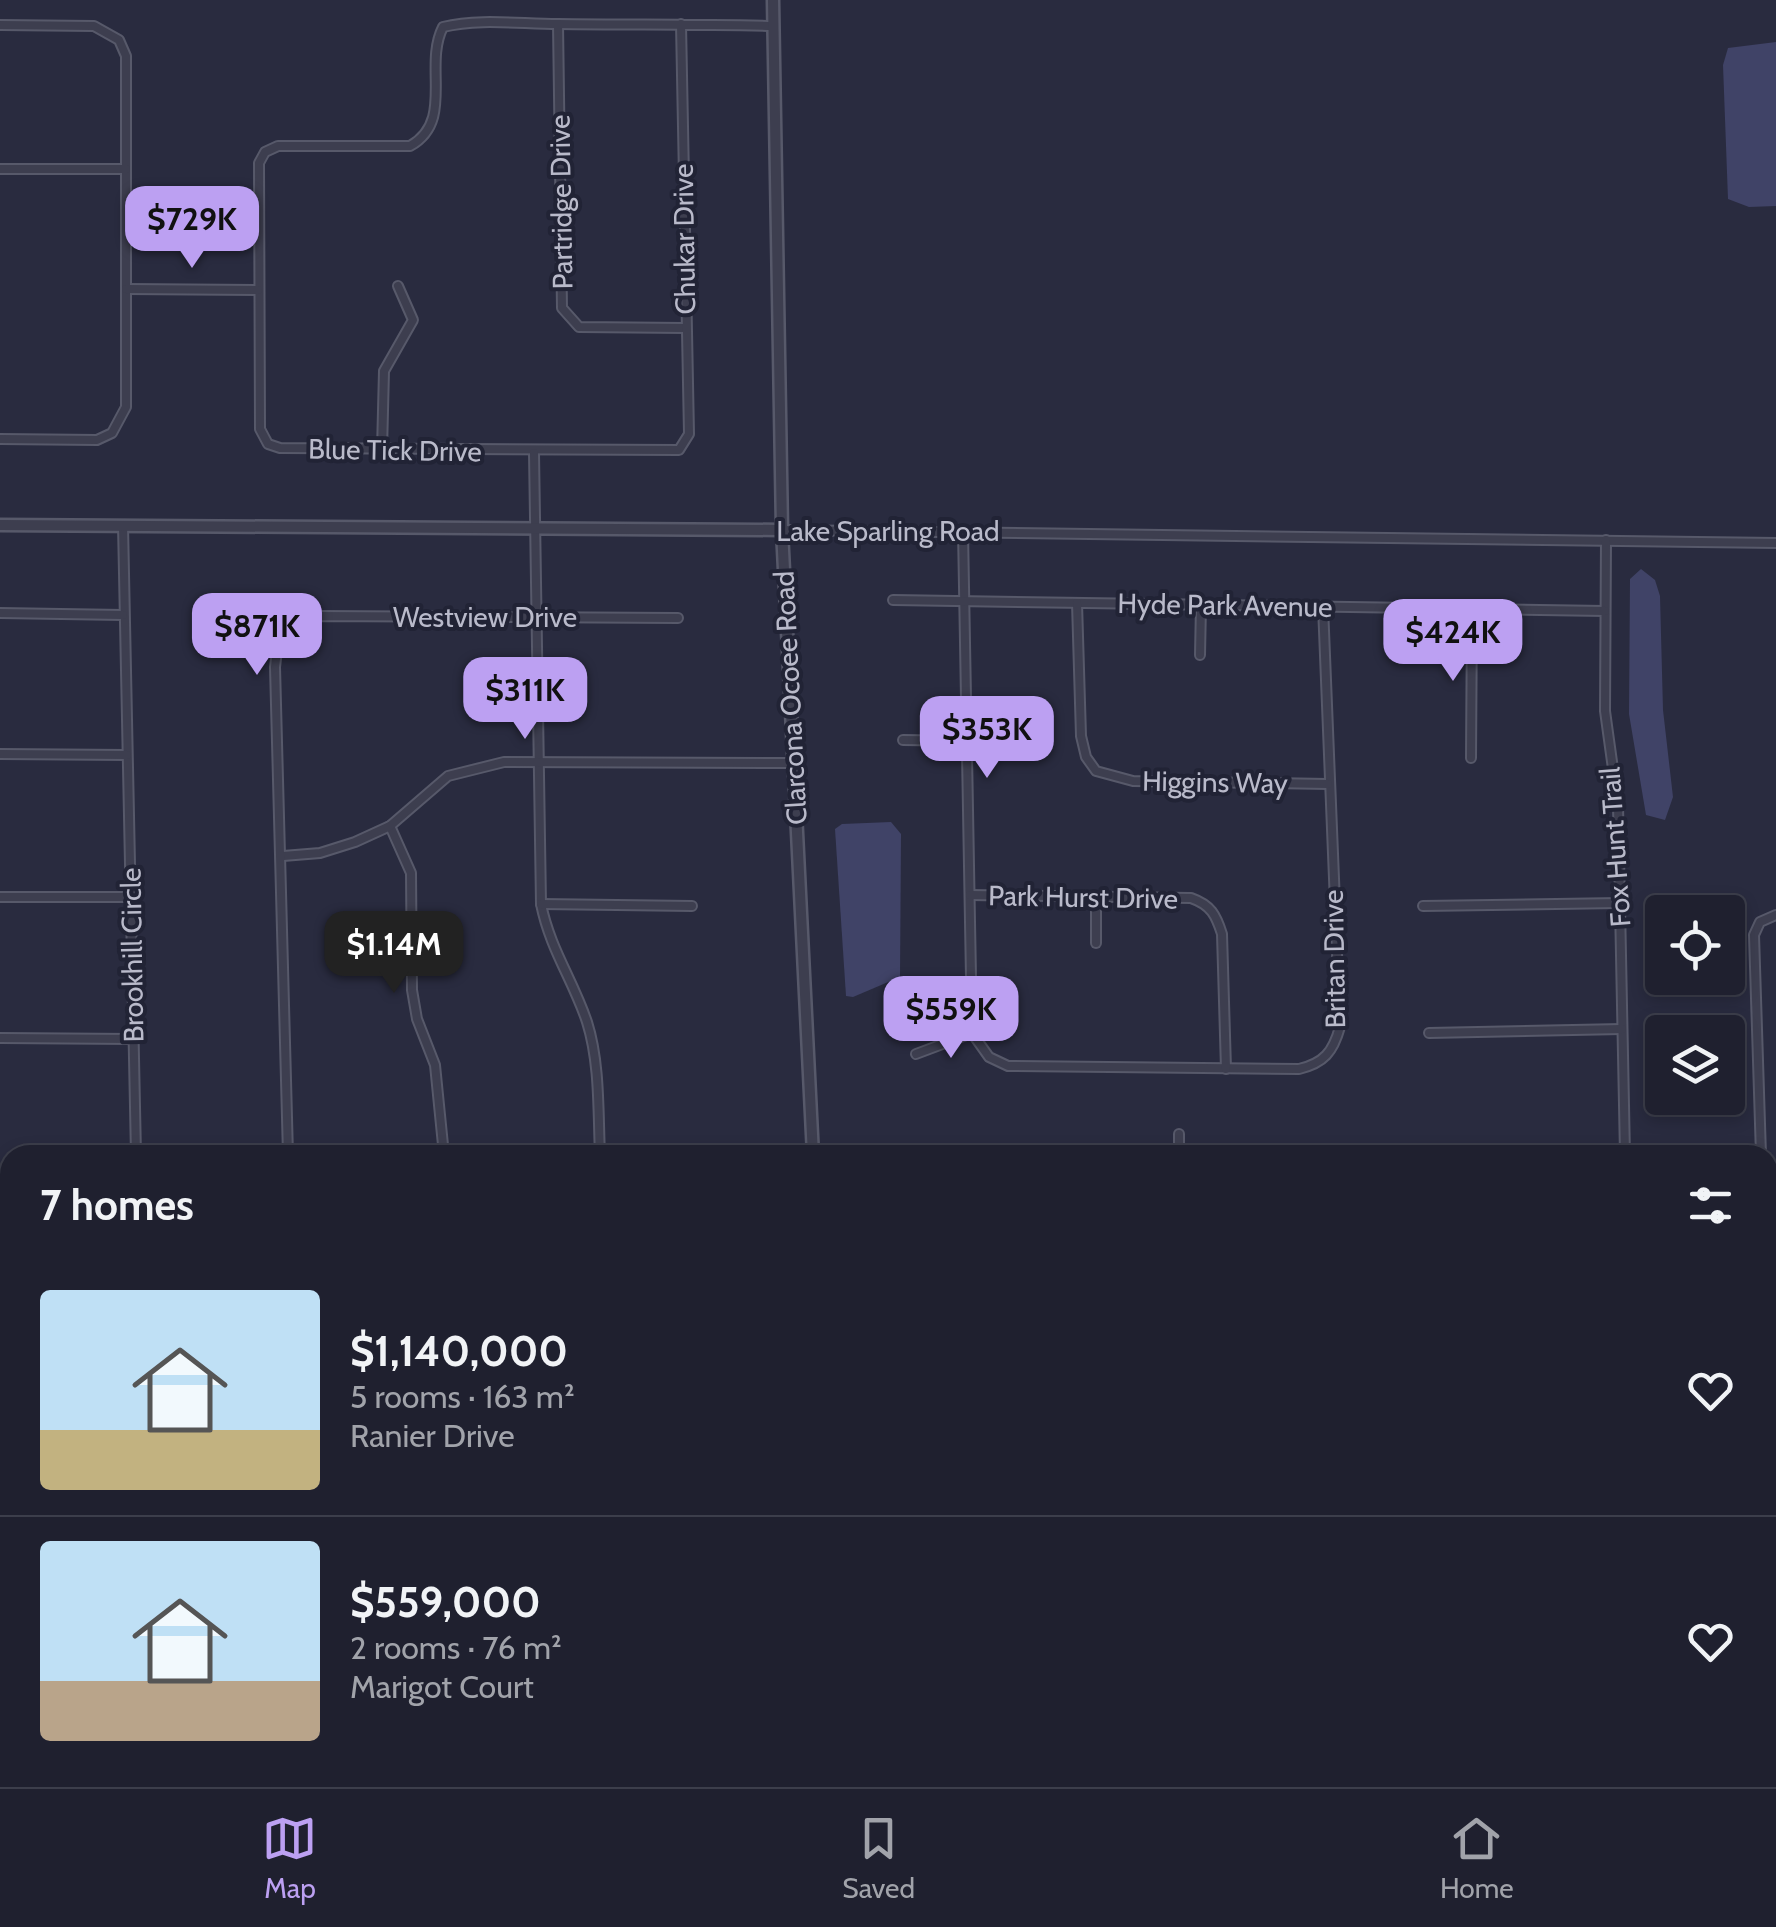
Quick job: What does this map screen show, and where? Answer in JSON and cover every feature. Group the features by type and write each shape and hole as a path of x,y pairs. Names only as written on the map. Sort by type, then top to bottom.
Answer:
{"street":[{"name":"Clarcona Ocoee Road","path":"773,0 782,530 813,1145"},
{"path":"126,288 258,290 260,164 265,152 278,146 410,146 425,138 434,124 435,42 442,27 460,23 773,26"},
{"name":"Partridge Drive","path":"558,24 562,308 579,327 685,328"},
{"name":"Chukar Drive","path":"678,450 689,434 681,24"},
{"path":"0,25 94,26 119,40 126,56 126,408 112,433 97,440 0,439"},
{"path":"0,169 126,169"},
{"path":"382,450 384,371 413,320 398,286"},
{"name":"Blue Tick Drive","path":"258,290 260,429 268,444 382,450 678,450"},
{"path":"534,452 542,904 549,942 586,1021 594,1058 599,1145"},
{"name":"Lake Sparling Road","path":"0,525 963,531 1776,542"},
{"name":"Brookhill Circle","path":"123,525 136,1145"},
{"path":"916,1054 972,1033 963,531"},
{"name":"Fox Hunt Trail","path":"1606,540 1606,726 1618,805 1625,1145"},
{"name":"Hyde Park Avenue","path":"893,600 1605,611"},
{"name":"Higgins Way","path":"1078,603 1081,736 1086,757 1096,772 1133,781 1328,784"},
{"path":"1200,655 1201,605"},
{"name":"Britan Drive","path":"972,1033 989,1057 1008,1066 1299,1070 1320,1064 1335,1047 1340,1027 1323,606"},
{"path":"1471,758 1472,610"},
{"path":"0,613 124,615"},
{"name":"Westview Drive","path":"288,1145 275,667 278,642 290,623 314,616 678,618"},
{"path":"903,740 968,741"},
{"path":"0,754 126,755"},
{"path":"283,856 320,853 390,826 448,776 504,762 794,762"},
{"path":"390,826 411,873 412,990 417,1019 436,1065 443,1145"},
{"path":"0,897 131,896"},
{"name":"Park Hurst Drive","path":"970,896 1191,898 1206,903 1222,934 1226,1068"},
{"path":"1096,898 1096,943"},
{"path":"1423,906 1620,903"},
{"path":"542,904 692,906"},
{"path":"1760,1145 1754,934 1760,922 1776,914"},
{"path":"1429,1033 1622,1029"},
{"path":"0,1038 134,1039"},
{"path":"1178,1134 1179,1145"}],"water":[{"path":"1776,42 1776,206 1749,207 1728,199 1723,65 1728,48"},
{"path":"1641,569 1655,580 1660,596 1663,710 1673,797 1665,820 1646,815 1629,714 1630,579"},
{"path":"891,822 901,834 900,977 853,997 846,996 835,829 842,824"}]}
